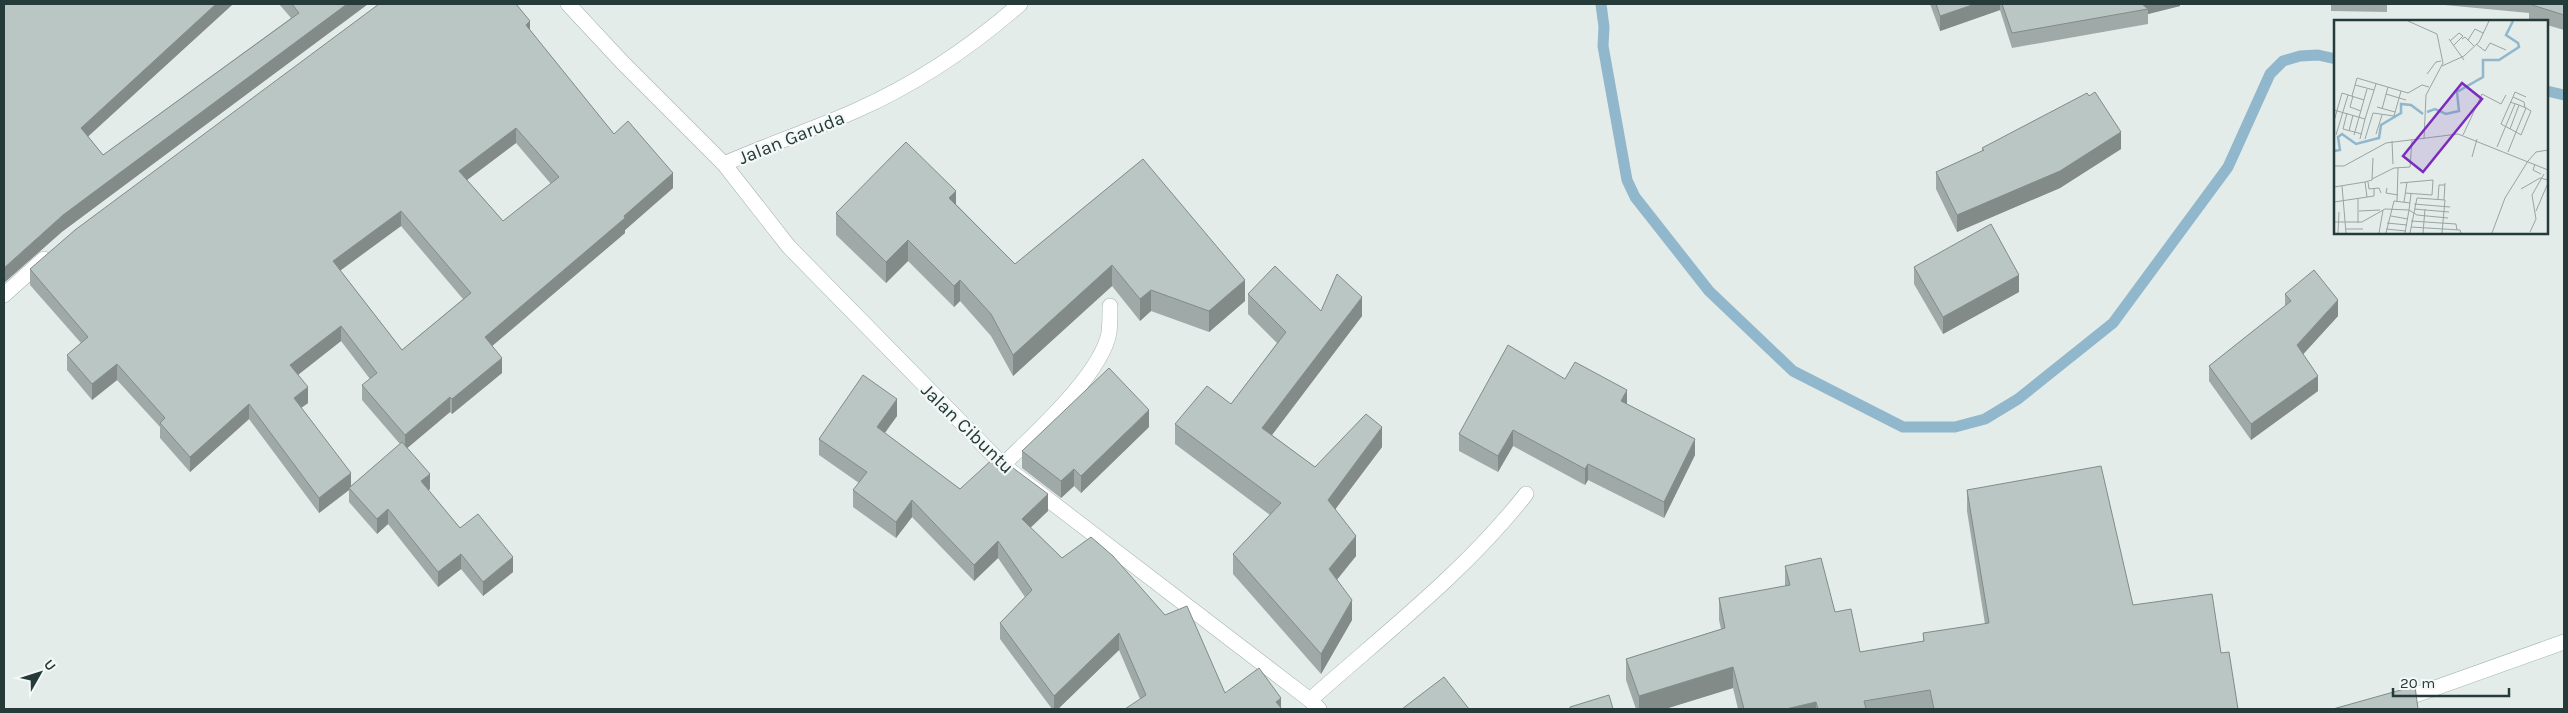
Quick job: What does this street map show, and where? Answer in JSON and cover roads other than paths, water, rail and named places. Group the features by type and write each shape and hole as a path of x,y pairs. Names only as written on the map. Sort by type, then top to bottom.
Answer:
{"street":[{"name":"Jalan Garuda","path":"568,4 622,63 724,164 855,111 896,91 962,49 1020,4"},
{"name":"Jalan Cibuntu","path":"724,164 789,247 1003,465 1314,704"},
{"path":"4,295 57,247"},
{"path":"1003,465 1070,396 1087,374 1101,353 1109,333 1110,306"},
{"path":"1314,704 1446,580 1510,515 1526,494"},
{"path":"2376,709 2564,642"}],"waterway":[{"path":"1601,4 1604,27 1603,46 1627,180 1635,197 1709,291 1793,371 1903,427 1955,427 1985,419 2018,399 2113,323 2228,167 2270,74 2283,61 2300,56 2318,55 2334,59"},
{"path":"2548,91 2564,95"}]}
